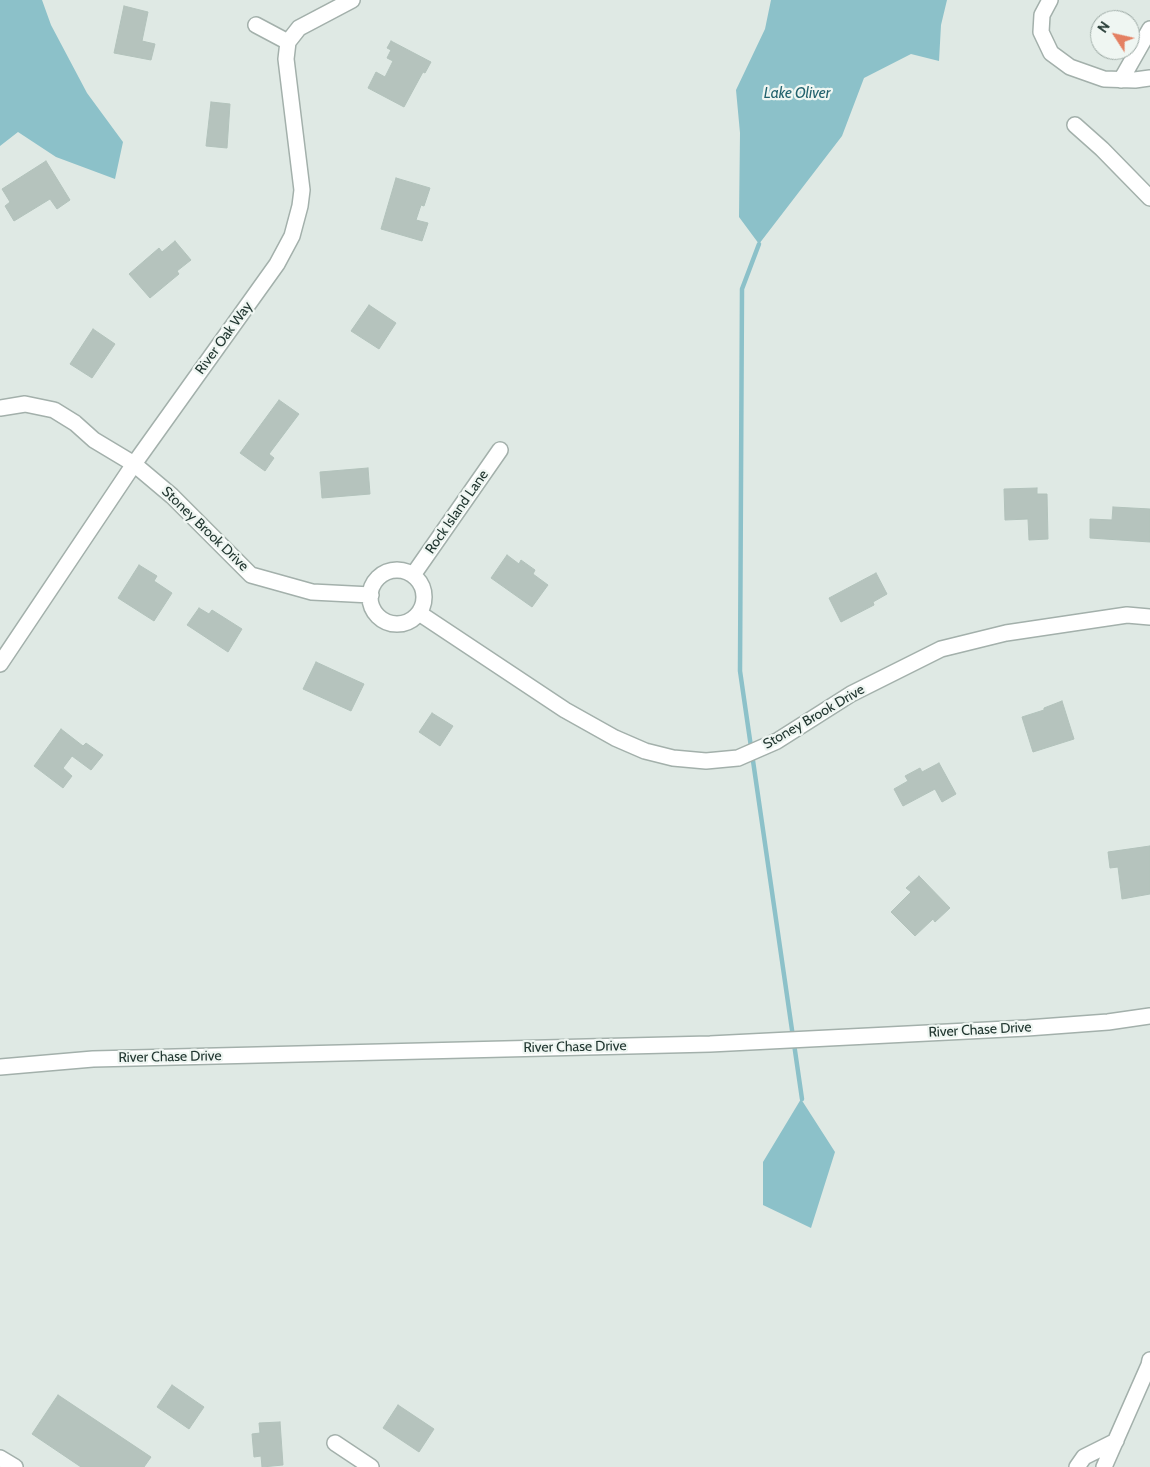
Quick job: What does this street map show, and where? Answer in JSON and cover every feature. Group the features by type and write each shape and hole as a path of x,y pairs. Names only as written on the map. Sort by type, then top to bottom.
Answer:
{"street":[{"path":"256,25 288,42 299,28 352,0"},
{"path":"1050,0 1042,15 1041,32 1051,53 1070,67 1104,79 1150,78"},
{"path":"1121,80 1150,29"},
{"name":"River Oak Way","path":"0,664 134,464 277,264 292,236 302,190 286,59 288,42"},
{"path":"1075,125 1150,198"},
{"name":"Stoney Brook Drive","path":"0,408 25,404 54,410 75,423 94,440 134,464 172,496 251,575 312,592 371,595"},
{"name":"Rock Island Lane","path":"413,575 500,450"},
{"path":"398,570 413,575 419,581 424,597 423,605 413,619 397,624 388,622 375,612 371,604 371,595 372,587 382,574 398,570"},
{"name":"Stoney Brook Drive","path":"419,612 566,710 616,738 645,751 673,758 706,761 738,758 777,741 851,694 940,649 1006,633 1127,615 1150,617"},
{"name":"River Chase Drive","path":"0,1067 94,1059 747,1042 1027,1028 1108,1022 1150,1016"},
{"path":"1104,1467 1150,1360"},
{"path":"1077,1467 1084,1457 1116,1441"},
{"path":"335,1443 371,1467"},
{"path":"0,1458 14,1467"}],"water":[{"path":"0,0 42,0 51,25 87,93 123,142 115,179 56,157 18,132 0,146"},
{"name":"Lake Oliver","path":"771,0 947,0 941,25 939,61 911,54 864,78 842,136 759,244 739,217 740,133 736,90 765,29"},
{"path":"801,1099 835,1152 811,1228 763,1205 763,1162"}],"building":[{"path":"124,6 148,12 142,41 155,44 151,60 114,53"},
{"path":"391,41 431,62 425,73 423,72 404,107 368,88 376,72 385,77 393,61 387,58 391,50 387,48"},
{"path":"211,102 230,104 227,148 206,146"},
{"path":"46,161 70,200 57,209 50,199 14,221 5,206 10,202 2,189"},
{"path":"396,178 430,188 424,206 421,205 416,220 428,223 422,241 381,229"},
{"path":"175,241 191,260 177,271 179,274 150,298 129,274 159,248 162,252"},
{"path":"369,305 396,323 379,349 351,331"},
{"path":"93,329 115,344 92,378 70,364"},
{"path":"279,400 299,414 269,454 274,458 265,471 240,453"},
{"path":"368,468 370,494 322,498 320,472"},
{"path":"1037,488 1037,494 1047,494 1048,539 1029,540 1028,519 1005,520 1004,489"},
{"path":"1113,507 1150,509 1150,542 1090,538 1090,519 1112,520"},
{"path":"507,555 519,564 521,560 535,570 533,574 548,585 532,607 491,578"},
{"path":"139,565 157,576 154,581 172,593 154,621 118,598"},
{"path":"876,573 887,594 873,602 874,605 841,622 829,598"},
{"path":"199,608 209,614 212,610 242,629 228,652 187,625"},
{"path":"316,662 364,684 351,711 303,689"},
{"path":"1062,701 1074,739 1033,752 1022,717 1044,710 1044,708"},
{"path":"432,713 453,726 440,746 419,732"},
{"path":"61,729 83,746 86,743 103,755 91,770 72,756 63,768 72,776 63,788 34,766"},
{"path":"939,763 956,794 942,802 935,789 903,806 894,789 908,781 905,776 920,768 922,772"},
{"path":"1150,846 1150,894 1122,899 1118,867 1110,868 1108,852"},
{"path":"919,876 950,908 935,922 933,919 915,936 891,912 911,892 906,888"},
{"path":"172,1385 204,1407 189,1429 157,1407"},
{"path":"58,1395 151,1457 144,1467 81,1467 32,1434"},
{"path":"398,1405 434,1429 419,1452 383,1428"},
{"path":"280,1422 283,1465 262,1467 261,1456 254,1457 252,1434 260,1433 259,1423"}],"waterway":[{"path":"759,244 742,289 740,671 802,1099"}]}
